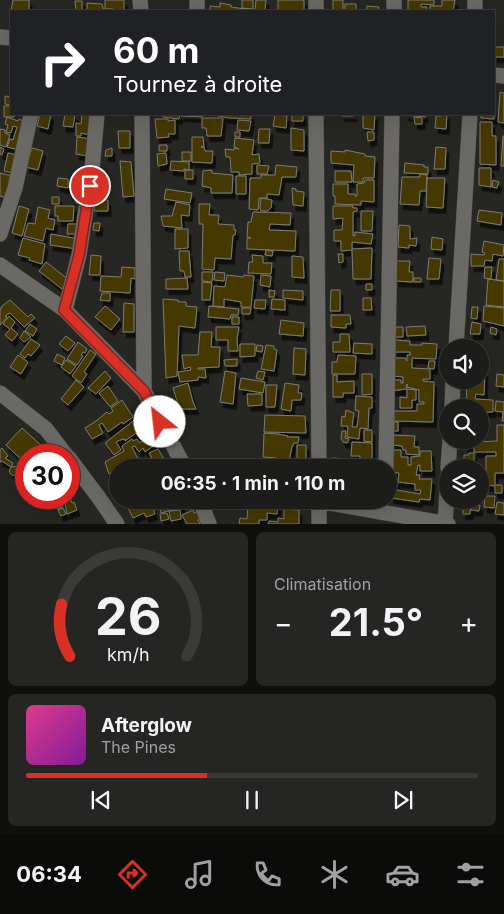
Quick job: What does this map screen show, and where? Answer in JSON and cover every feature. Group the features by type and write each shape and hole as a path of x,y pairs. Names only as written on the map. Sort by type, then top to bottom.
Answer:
{"street":[{"path":"0,234 15,188 31,115"},
{"path":"64,310 79,255 92,169 97,115"},
{"path":"142,115 144,391"},
{"path":"316,115 319,459"},
{"path":"386,459 392,115"},
{"path":"457,339 470,115"},
{"path":"0,265 64,310 144,391 180,459"},
{"path":"0,392 46,428 59,444"},
{"path":"80,472 117,524"},
{"path":"203,509 209,524"},
{"path":"318,509 319,524"},
{"path":"369,509 446,524 447,509"}],"building":[{"path":"13,0 29,0 29,10 11,10"},
{"path":"105,0 124,0 124,10 105,9"},
{"path":"242,0 253,0 253,9 242,8"},
{"path":"256,0 266,0 265,10 255,10"},
{"path":"278,0 304,0 304,10 278,10"},
{"path":"333,0 343,0 343,10 333,10"},
{"path":"408,0 434,0 434,5 421,4 421,7 427,7 427,10 408,10"},
{"path":"442,0 455,0 453,10 430,10 430,6 442,6"},
{"path":"75,1 82,1 82,10 76,10"},
{"path":"87,3 102,4 104,10 87,10"},
{"path":"220,3 231,5 231,7 253,10 210,10 210,6 220,7"},
{"path":"345,4 356,4 356,10 345,10"},
{"path":"367,6 379,7 378,10 367,10"},
{"path":"495,47 504,47 504,57 495,57"},
{"path":"500,92 504,93 504,123 498,122"},
{"path":"5,96 10,97 10,105 5,104"},
{"path":"4,106 10,106 10,115 14,115 14,117 4,117"},
{"path":"40,115 51,115 48,129 37,126"},
{"path":"65,115 75,115 73,127 63,126"},
{"path":"82,115 92,116 90,135 81,133 81,136 76,136 76,123 81,124"},
{"path":"163,115 180,115 179,119 163,117"},
{"path":"202,115 202,117 181,116"},
{"path":"214,115 251,115 251,119"},
{"path":"275,115 287,116 286,128 273,126"},
{"path":"292,115 303,115 303,121 292,121"},
{"path":"363,115 375,115 374,130 363,128"},
{"path":"405,115 425,115 425,117"},
{"path":"447,115 446,129 435,128 436,116"},
{"path":"481,115 494,115 494,119 481,118"},
{"path":"7,117 23,121 19,150 7,147 10,139 13,140 17,127 13,126 11,133 6,132 8,125 5,124"},
{"path":"414,117 422,118 422,124 415,124"},
{"path":"202,118 223,118 221,136 207,136 206,128 202,128"},
{"path":"155,119 175,120 175,134 168,134 169,137 157,138"},
{"path":"238,120 251,121 249,131 237,130"},
{"path":"480,122 492,122 492,136 496,136 496,165 480,164"},
{"path":"291,128 304,130 304,151 291,150"},
{"path":"0,129 5,130 5,133 10,135 6,147 0,145"},
{"path":"259,129 270,129 269,143 258,143"},
{"path":"118,131 130,131 130,148 119,148"},
{"path":"235,132 240,132 240,137 235,137"},
{"path":"367,132 374,132 374,140 368,141"},
{"path":"503,136 504,166 501,166"},
{"path":"77,137 91,139 88,156 76,154"},
{"path":"192,137 203,137 205,151 213,151 212,163 192,162"},
{"path":"235,138 254,140 252,155 259,154 260,163 252,164 252,174 239,175 239,172 231,172 230,157 226,157 225,149 239,149 234,147"},
{"path":"159,145 167,145 167,151 159,151"},
{"path":"0,147 4,149 2,155 0,154"},
{"path":"436,147 446,148 445,169 434,169"},
{"path":"32,148 43,151 38,170 26,167"},
{"path":"112,148 112,156 105,156 106,150"},
{"path":"345,150 375,157 374,178 363,178 363,182 353,182 354,165 331,163 331,151 345,152"},
{"path":"182,152 191,152 191,161 182,161"},
{"path":"8,153 17,155 12,173 4,171"},
{"path":"166,153 167,164 158,166 157,154"},
{"path":"120,161 131,162 134,196 123,197"},
{"path":"171,161 189,162 189,170 170,170"},
{"path":"405,163 424,165 424,167 428,167 428,174 404,173"},
{"path":"257,165 269,166 267,174 257,174"},
{"path":"276,165 297,167 296,177 282,177 279,195 267,194 267,198 259,198 258,210 249,209 250,178 261,178 261,175 275,175"},
{"path":"479,168 491,168 491,187 479,185"},
{"path":"185,170 193,170 193,179 185,179"},
{"path":"212,170 212,173 233,175 232,193 211,193 211,188 202,186 203,171"},
{"path":"335,171 351,171 352,182 335,182"},
{"path":"0,173 13,176 7,198 0,196"},
{"path":"420,174 427,175 426,191 420,191 419,205 400,204 402,177 420,177"},
{"path":"236,176 246,176 246,194 236,194"},
{"path":"58,178 68,179 68,188 57,186"},
{"path":"427,178 445,178 443,208 426,207"},
{"path":"365,180 374,180 374,202 361,201 361,205 335,204 333,184 348,184 348,194 355,194 357,196 357,184 364,183"},
{"path":"493,180 499,182 497,188 492,187"},
{"path":"292,188 296,189 296,191 304,192 303,206 293,205"},
{"path":"166,189 192,193 190,203 164,199"},
{"path":"76,192 82,192 81,203 76,203"},
{"path":"52,197 59,197 59,204 52,204"},
{"path":"261,198 272,200 271,208 267,211 261,211"},
{"path":"95,199 108,200 108,211 94,211"},
{"path":"176,202 190,205 189,216 181,215 182,228 163,226 161,216 172,216"},
{"path":"199,204 210,204 209,215 219,215 218,224 234,225 234,230 236,230 235,235 233,235 231,259 215,258 214,270 202,269 203,224 199,224"},
{"path":"19,206 29,209 22,236 12,233"},
{"path":"55,206 74,206 73,221 58,221 58,216 55,216"},
{"path":"333,206 353,206 353,208 357,208 357,211 353,212 353,236 355,236 355,232 373,234 371,244 352,242 352,249 372,248 371,279 353,279 352,250 341,251 341,241 334,241 334,230 342,230 343,218 333,219"},
{"path":"38,207 50,210 48,218 55,220 53,230 46,228 43,241 24,236 28,223 35,224"},
{"path":"479,210 502,213 501,225 477,221"},
{"path":"361,211 373,211 372,231 361,231"},
{"path":"253,212 291,213 290,225 270,224 269,230 296,231 295,251 247,249 247,238 251,238 247,237 248,222 251,222"},
{"path":"94,223 100,223 99,231 93,230"},
{"path":"68,224 80,224 80,234 67,234"},
{"path":"399,225 410,226 410,239 417,238 416,246 409,245 409,248 398,247"},
{"path":"175,229 188,229 188,248 175,249"},
{"path":"51,234 79,239 77,249 50,245"},
{"path":"432,237 443,239 442,250 431,249"},
{"path":"23,238 45,244 42,264 18,255"},
{"path":"484,241 504,245 503,256 493,254 492,261 485,260 484,266 471,266 471,254 484,255 485,253 482,252"},
{"path":"266,250 273,251 272,256 265,255"},
{"path":"179,251 189,251 191,277 185,277 184,271 180,271"},
{"path":"338,254 343,254 343,262 339,263"},
{"path":"91,255 101,256 100,275 89,275"},
{"path":"252,255 263,256 263,263 272,263 271,274 248,273 249,262 253,262"},
{"path":"292,256 303,257 304,278 292,277"},
{"path":"429,258 441,259 439,279 427,279"},
{"path":"499,259 504,259 504,281 496,280"},
{"path":"396,261 410,261 409,272 413,272 413,282 396,281"},
{"path":"46,262 69,280 62,289 39,271"},
{"path":"122,267 135,268 135,279 131,278 130,293 100,291 101,276 121,277"},
{"path":"485,267 492,267 491,279 484,278"},
{"path":"202,272 213,272 212,282 202,281"},
{"path":"215,272 225,273 224,281 214,280"},
{"path":"227,275 254,276 251,307 241,307 241,302 224,299 224,307 213,306 214,286 225,287"},
{"path":"261,275 271,276 270,287 260,285"},
{"path":"187,278 188,289 166,289 166,279"},
{"path":"414,278 421,278 421,282 414,282"},
{"path":"488,279 504,281 504,307 486,305"},
{"path":"202,282 212,283 210,300 202,300"},
{"path":"366,284 372,284 372,290 366,290"},
{"path":"269,290 275,291 274,297 269,297"},
{"path":"283,290 303,291 303,300 283,298"},
{"path":"331,290 340,290 340,311 330,311"},
{"path":"102,293 110,293 110,301 100,300"},
{"path":"363,298 371,298 372,310 363,310"},
{"path":"163,299 178,300 178,302 186,302 186,306 197,307 195,328 179,326 177,376 166,378"},
{"path":"272,299 285,300 285,310 271,309"},
{"path":"10,300 28,317 31,314 35,318 24,327 10,313 5,316 7,317 0,325 0,310"},
{"path":"255,300 266,300 265,309 254,308"},
{"path":"124,303 134,304 134,332 123,332"},
{"path":"105,306 120,319 111,330 95,317"},
{"path":"209,306 239,309 238,315 231,315 230,319 208,317"},
{"path":"484,306 504,308 504,326 483,321"},
{"path":"472,307 478,307 477,319 471,318"},
{"path":"242,308 251,308 250,314 242,314"},
{"path":"331,315 350,315 351,324 346,324 346,328 331,327"},
{"path":"9,316 15,322 11,328 18,334 12,341 5,335 10,329 3,324"},
{"path":"232,317 239,317 239,324 232,324"},
{"path":"281,320 304,323 303,336 279,334"},
{"path":"472,322 481,324 480,334 470,334"},
{"path":"30,324 37,329 33,336 25,331"},
{"path":"425,326 426,335 407,336 406,327"},
{"path":"216,327 239,327 238,351 228,351 228,340 216,340"},
{"path":"396,327 403,327 403,337 395,337"},
{"path":"491,327 497,329 496,335 490,333"},
{"path":"24,331 31,337 24,342 20,338"},
{"path":"200,332 212,332 211,347 220,347 219,367 198,368 205,369 206,378 198,377 198,380 180,382 178,372 191,370 190,367 184,369 182,355 198,355"},
{"path":"340,334 349,334 350,352 333,352 333,342 340,342"},
{"path":"66,336 75,343 68,351 59,344"},
{"path":"31,339 40,345 31,356 28,354 25,358 20,354"},
{"path":"395,340 410,341 410,345 422,345 422,343 437,344 436,359 412,358 412,368 430,369 430,379 423,379 423,381 434,382 433,422 392,421 392,411 417,411 417,404 424,404 424,402 419,402 419,390 407,387 407,384 406,389 391,391 391,380 401,380 401,383 403,383 403,377 393,376 393,358 405,358 407,361 407,355 410,355 410,352 394,352"},
{"path":"78,342 87,349 81,355 83,356 77,365 67,359"},
{"path":"354,343 372,344 372,354 353,353"},
{"path":"240,344 255,344 255,356 240,357"},
{"path":"257,345 263,346 262,352 256,351"},
{"path":"266,345 274,346 274,349 277,350 274,371 261,369"},
{"path":"294,348 306,349 305,375 293,374"},
{"path":"90,350 96,354 84,372 87,374 81,383 72,376"},
{"path":"57,354 65,358 62,365 54,361"},
{"path":"18,355 28,362 21,374 10,367"},
{"path":"338,355 356,356 355,374 332,374 332,362 337,362"},
{"path":"237,359 237,366 225,366 224,360"},
{"path":"66,360 76,366 70,374 61,367"},
{"path":"429,361 435,361 434,369 428,368"},
{"path":"105,371 111,378 96,394 88,388"},
{"path":"225,371 236,373 233,404 220,402"},
{"path":"258,371 265,372 263,380 256,378"},
{"path":"362,374 372,374 372,394 362,395"},
{"path":"497,374 504,375 504,387 496,386"},
{"path":"333,375 337,375 337,382 354,381 354,393 343,393 343,397 333,397"},
{"path":"241,378 265,382 263,393 239,389"},
{"path":"76,380 84,387 68,405 61,399"},
{"path":"188,383 196,409 182,409 179,407 173,388"},
{"path":"285,383 299,385 298,393 302,393 301,400 292,400 291,411 281,409"},
{"path":"266,385 277,385 275,407 266,407"},
{"path":"108,386 118,401 110,407 99,393"},
{"path":"407,389 416,390 416,400 412,400 412,408 400,408 400,397 407,398"},
{"path":"467,389 484,389 484,395 476,394 475,399 466,399"},
{"path":"247,394 262,394 262,405 248,406"},
{"path":"356,396 372,397 372,408 369,408 368,429 360,428 359,439 347,437 348,426 341,426 342,416 345,417 346,410 354,413 352,427 357,427 359,411 355,410"},
{"path":"122,400 133,417 108,432 102,423 99,425 103,433 92,439 85,428 107,412 109,414 113,411 111,408"},
{"path":"489,400 493,400 493,412 489,412"},
{"path":"496,401 504,402 504,421 502,421 503,412 495,411"},
{"path":"265,415 305,416 306,433 264,432"},
{"path":"137,418 149,434 141,440 136,433 125,441 125,439 116,442 121,450 114,455 105,443"},
{"path":"392,422 398,422 398,431 392,431"},
{"path":"497,425 504,425 504,473 495,473 495,485 502,485 502,493 495,493 495,486 489,485 489,459 486,459 486,456 496,456 496,452 474,452 474,449 489,449 489,441 497,441"},
{"path":"22,428 40,444 15,444 15,454 6,445"},
{"path":"364,430 372,430 372,442 364,441"},
{"path":"342,431 346,431 345,438 349,439 347,443 343,442 341,438"},
{"path":"264,433 299,437 298,443 294,443 292,446 290,459 263,457"},
{"path":"393,435 415,436 414,447 419,447 419,455 406,454 406,450 403,450 402,446 392,445"},
{"path":"151,437 156,444 145,452 143,448 139,452 135,446 132,447 138,459 110,459 124,451 122,446 132,439 133,441 137,439 139,443"},
{"path":"352,442 372,443 372,459 360,459 360,456 351,456"},
{"path":"297,445 306,445 306,459 297,459"},
{"path":"2,448 8,456 5,458 13,463 11,467 2,461 0,462 0,450"},
{"path":"158,449 164,459 152,459 149,453"},
{"path":"392,450 401,450 401,457 408,457 408,465 411,465 411,457 420,456 420,451 431,451 432,471 420,471 420,465 418,465 416,475 420,475 419,479 432,479 430,500 420,499 419,502 397,499 397,490 420,494 421,490 415,490 415,484 398,482 397,459 392,459"},
{"path":"469,453 474,453 474,459 464,459 464,455 469,455"},
{"path":"109,460 109,474 105,462"},
{"path":"14,467 15,475 14,475 10,471"},
{"path":"489,496 495,496 494,508 489,508"},
{"path":"497,502 504,503 504,515 495,514"},
{"path":"64,509 66,514 61,516 58,510"},
{"path":"66,509 77,509 77,510 67,514"},
{"path":"128,509 153,509 155,514 146,517 144,513 133,518"},
{"path":"160,509 175,509 161,513"},
{"path":"248,509 278,509 277,514 267,513 267,520 259,520 259,524 239,524 240,518 247,519"},
{"path":"284,509 299,510 299,524 268,524 269,521 278,522 278,518 284,519"},
{"path":"463,509 470,509 470,514 463,514"},
{"path":"180,510 181,519 171,521 169,511"},
{"path":"193,510 194,513 201,510 204,517 198,520 200,524 187,524 182,515"},
{"path":"167,513 169,519 161,521 160,514"}],"route":[{"path":"90,186 79,255 64,310 144,391 160,422"}]}
